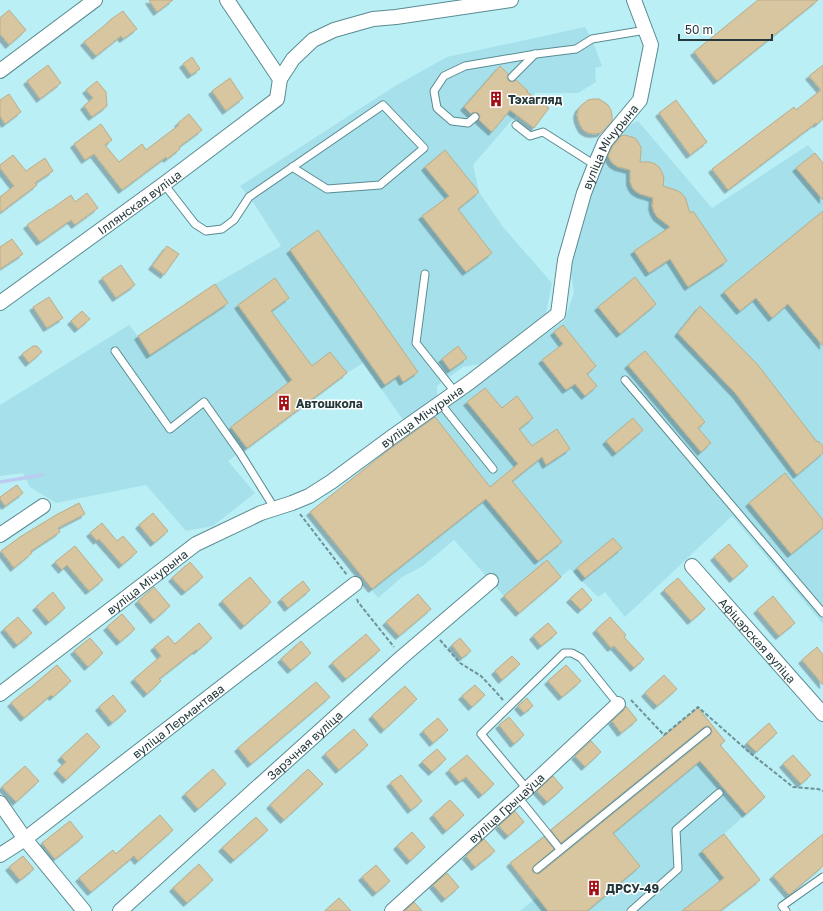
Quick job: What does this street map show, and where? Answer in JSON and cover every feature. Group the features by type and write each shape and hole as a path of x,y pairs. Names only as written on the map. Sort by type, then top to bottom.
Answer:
{"street":[{"path":"0,71 95,0"},
{"path":"226,0 280,79 293,59 313,40 334,30 373,19 511,0"},
{"name":"вуліца Мічурына","path":"0,694 196,544 261,513 309,496 331,482 456,392 558,314 565,260 584,193 605,142 640,100 651,45 634,0"},
{"name":"Іллянская вуліца","path":"0,303 164,184 277,99 280,79"},
{"path":"0,535 42,506"},
{"name":"Афіцэрская вуліца","path":"692,566 823,714"},
{"name":"Зарэчная вуліца","path":"120,911 390,668 492,582"},
{"name":"вуліца Лермантава","path":"0,856 25,839 355,584"},
{"name":"вуліца Грыцаўца","path":"392,911 618,704"},
{"path":"0,803 25,839 84,911"}],"lane":[{"path":"475,117 468,123 452,121 438,108 434,91 444,76 465,66 576,49 592,39 646,30"},
{"path":"512,77 536,54"},
{"path":"164,184 195,224 206,231 222,229 234,220 249,197 292,167 383,105 424,148 380,185 327,188 292,167"},
{"path":"516,125 530,136 543,132 595,165"},
{"path":"425,274 416,343 456,392"},
{"path":"115,351 170,428 204,402 240,453 275,509"},
{"path":"625,380 823,613"},
{"path":"440,403 493,469"},
{"path":"560,849 481,734 564,653 572,653 581,658 618,704"},
{"path":"537,869 707,730"},
{"path":"631,911 678,870 676,830 720,793"},
{"path":"786,911 782,906 823,877"}],"path":[{"path":"432,632 460,663 481,676 508,706"}],"shaded area":[{"path":"585,27 592,39 602,66 595,68 596,82 578,93 535,93 473,165 479,192 503,227 552,283 546,313 480,364 463,367 437,386 437,396 403,420 363,363 347,373 228,461 255,493 213,526 186,531 146,485 56,503 30,487 23,473 0,476 0,405 129,325 138,336 215,284 281,246 255,205 240,186 395,86 447,57"},
{"path":"638,121 712,208 808,145 823,163 823,624 732,516 625,617 605,592 598,597 570,569 519,613 454,540 423,566 402,577 378,598 310,512 433,415 564,321 574,293 570,266 587,206 610,143 629,125"},
{"path":"698,707 725,741 720,745 765,797 724,834 760,879 720,911 520,911 589,854 536,896 510,863"}],"building":[{"path":"149,0 173,0 157,12"},
{"path":"758,0 818,0 717,81 694,52"},
{"path":"9,10 26,30 9,45 0,34 0,18"},
{"path":"123,11 137,29 123,39 121,36 96,56 84,42"},
{"path":"192,57 200,69 191,75 183,64"},
{"path":"48,65 61,83 40,99 27,81"},
{"path":"823,65 823,119 728,190 712,169 794,107 796,110 821,90 809,76"},
{"name":"Тэхагляд","path":"500,66 508,74 507,78 509,81 513,82 516,80 528,91 527,92 549,108 534,128 510,110 492,132 479,120 480,116 478,113 474,112 471,114 464,107"},
{"path":"230,78 243,98 226,111 212,91"},
{"path":"97,81 106,92 107,106 92,117 84,106 93,98 86,90"},
{"path":"9,94 21,112 5,124 0,116 0,100"},
{"path":"599,99 608,105 612,116 612,121 601,133 594,134 583,130 577,114 579,108 583,104 588,100"},
{"path":"676,100 707,142 690,155 659,113"},
{"path":"189,114 202,130 179,147 180,149 167,159 166,157 122,190 94,154 85,160 74,144 101,124 112,140 105,145 119,162 142,144 146,150 179,125 178,123"},
{"path":"625,135 635,138 641,147 640,162 650,162 659,167 664,178 663,186 676,190 685,197 690,213 693,211 727,261 688,287 670,259 649,273 634,251 670,227 657,217 654,212 652,206 653,198 640,194 632,187 630,182 630,170 618,167 610,160 608,155 612,147 621,136"},
{"path":"445,150 479,192 458,209 492,253 466,272 422,216 449,196 425,167"},
{"path":"815,153 823,163 823,200 796,168"},
{"path":"13,155 26,171 45,158 53,171 35,183 37,185 0,213 0,197 14,186 0,168 0,165"},
{"path":"87,193 98,208 75,225 71,220 40,242 27,225 71,195 75,202"},
{"path":"823,211 823,346 788,304 772,318 756,298 740,311 724,292"},
{"path":"318,230 418,372 403,382 399,375 385,385 290,250"},
{"path":"12,239 23,254 0,269 0,247"},
{"path":"167,246 179,254 164,275 152,266"},
{"path":"121,265 135,285 116,298 102,278"},
{"path":"635,277 656,304 620,334 598,307"},
{"path":"275,278 289,298 271,311 312,366 330,352 347,373 247,448 231,427 292,380 238,305"},
{"path":"215,284 228,303 150,355 138,336"},
{"path":"49,297 63,318 47,328 33,307"},
{"path":"700,306 758,365 817,442 818,441 823,446 823,453 797,475 736,394 678,333"},
{"path":"82,311 90,319 78,329 71,321"},
{"path":"563,325 596,366 587,374 597,386 585,396 575,384 566,390 542,360 563,344 554,332"},
{"path":"33,346 37,346 42,352 29,363 22,354"},
{"path":"458,346 467,358 450,370 442,359"},
{"path":"645,351 705,422 698,428 711,443 701,452 628,365"},
{"path":"485,388 502,408 517,396 533,418 519,429 532,446 557,429 570,449 546,465 542,457 512,481 562,542 538,561 486,499 372,589 310,512 386,452 435,417 490,487 518,464 467,402"},
{"path":"633,418 643,430 616,453 606,441"},
{"path":"785,473 823,520 823,528 791,554 749,503"},
{"path":"17,485 23,493 5,506 0,497"},
{"path":"79,503 85,514 58,528 60,532 31,551 32,553 14,568 1,551 20,537"},
{"path":"153,513 168,531 154,543 139,525"},
{"path":"102,523 117,541 123,536 137,552 122,565 99,539 97,541 90,533"},
{"path":"613,538 622,548 585,578 577,568"},
{"path":"729,544 748,566 733,579 714,557"},
{"path":"75,546 103,580 89,591 67,565 62,570 55,562"},
{"path":"547,560 561,577 519,613 504,596"},
{"path":"190,562 203,577 185,592 172,578"},
{"path":"250,577 271,602 244,626 222,601"},
{"path":"678,578 705,609 691,621 664,590"},
{"path":"303,581 310,590 288,608 281,599"},
{"path":"154,587 170,606 154,620 138,601"},
{"path":"582,588 592,600 581,610 570,599"},
{"path":"53,592 65,608 49,622 36,607"},
{"path":"418,594 431,609 399,636 386,622"},
{"path":"773,596 795,623 779,636 757,610"},
{"path":"122,614 135,629 120,642 107,627"},
{"path":"18,617 32,633 17,645 4,629"},
{"path":"610,617 626,635 624,637 644,659 634,668 614,646 611,648 596,630"},
{"path":"199,623 212,638 159,679 161,681 147,694 134,679 161,656 154,647 168,636 175,644"},
{"path":"548,623 557,633 541,646 533,636"},
{"path":"366,634 380,650 346,679 332,663"},
{"path":"90,638 103,653 88,667 74,651"},
{"path":"460,638 471,651 462,658 452,645"},
{"path":"301,641 311,653 291,670 281,659"},
{"path":"817,647 823,655 823,685 802,660"},
{"path":"512,656 520,664 502,680 495,671"},
{"path":"57,665 71,681 53,697 51,695 24,718 11,703"},
{"path":"566,665 581,681 562,697 548,681"},
{"path":"664,675 677,689 657,706 645,693"},
{"path":"316,682 330,697 251,764 238,748"},
{"path":"475,685 485,695 472,707 462,696"},
{"path":"405,686 417,699 384,730 372,716"},
{"path":"113,695 126,711 112,723 99,707"},
{"path":"527,698 533,706 524,713 518,706"},
{"path":"626,706 637,720 621,733 612,721 624,710"},
{"path":"698,708 725,741 720,745 765,797 746,814 700,761 613,833 640,866 587,911 548,911 510,863 544,837 554,849 533,867 533,872 537,874 540,873 710,735 712,732 711,728 708,726 704,727 561,843 551,830"},
{"path":"509,717 524,735 514,744 499,725"},
{"path":"438,718 448,730 433,743 423,731"},
{"path":"769,723 777,733 756,752 747,743"},
{"path":"354,729 368,745 339,770 325,754"},
{"path":"87,733 100,747 66,780 57,770 66,762 61,757"},
{"path":"591,741 601,752 585,767 575,756"},
{"path":"437,749 446,759 432,772 422,762"},
{"path":"467,755 494,784 482,795 466,777 459,782 449,770"},
{"path":"793,755 811,775 801,784 783,764"},
{"path":"25,766 39,781 16,802 2,787"},
{"path":"213,769 226,784 198,809 185,794"},
{"path":"308,769 323,784 284,820 270,805"},
{"path":"401,775 422,801 411,810 390,783"},
{"path":"553,776 563,788 547,802 537,791"},
{"path":"450,800 464,815 446,831 433,815"},
{"path":"515,811 524,822 508,836 499,826"},
{"path":"160,815 173,830 138,861 134,856 91,892 79,878 113,850 116,854"},
{"path":"256,817 268,830 234,860 222,848"},
{"path":"70,821 83,837 55,859 42,843"},
{"path":"412,832 425,847 410,861 397,846"},
{"path":"724,834 760,880 720,911 682,911 724,878 702,851"},
{"path":"823,834 823,866 789,895 773,876"},
{"path":"484,839 495,851 475,867 466,856"},
{"path":"23,856 34,869 20,880 9,867"},
{"path":"199,864 213,880 187,903 173,888"},
{"path":"376,865 390,881 376,893 362,877"},
{"path":"447,873 459,887 445,899 433,885"},
{"path":"339,898 351,911 325,911"},
{"path":"414,902 422,911 405,911"}],"waterway":[{"path":"0,482 42,475"}],"place":[{"name":"Тэхагляд","path":"496,99"},
{"name":"Автошкола","path":"284,403"},
{"name":"ДРСУ-49","path":"594,888"}]}
